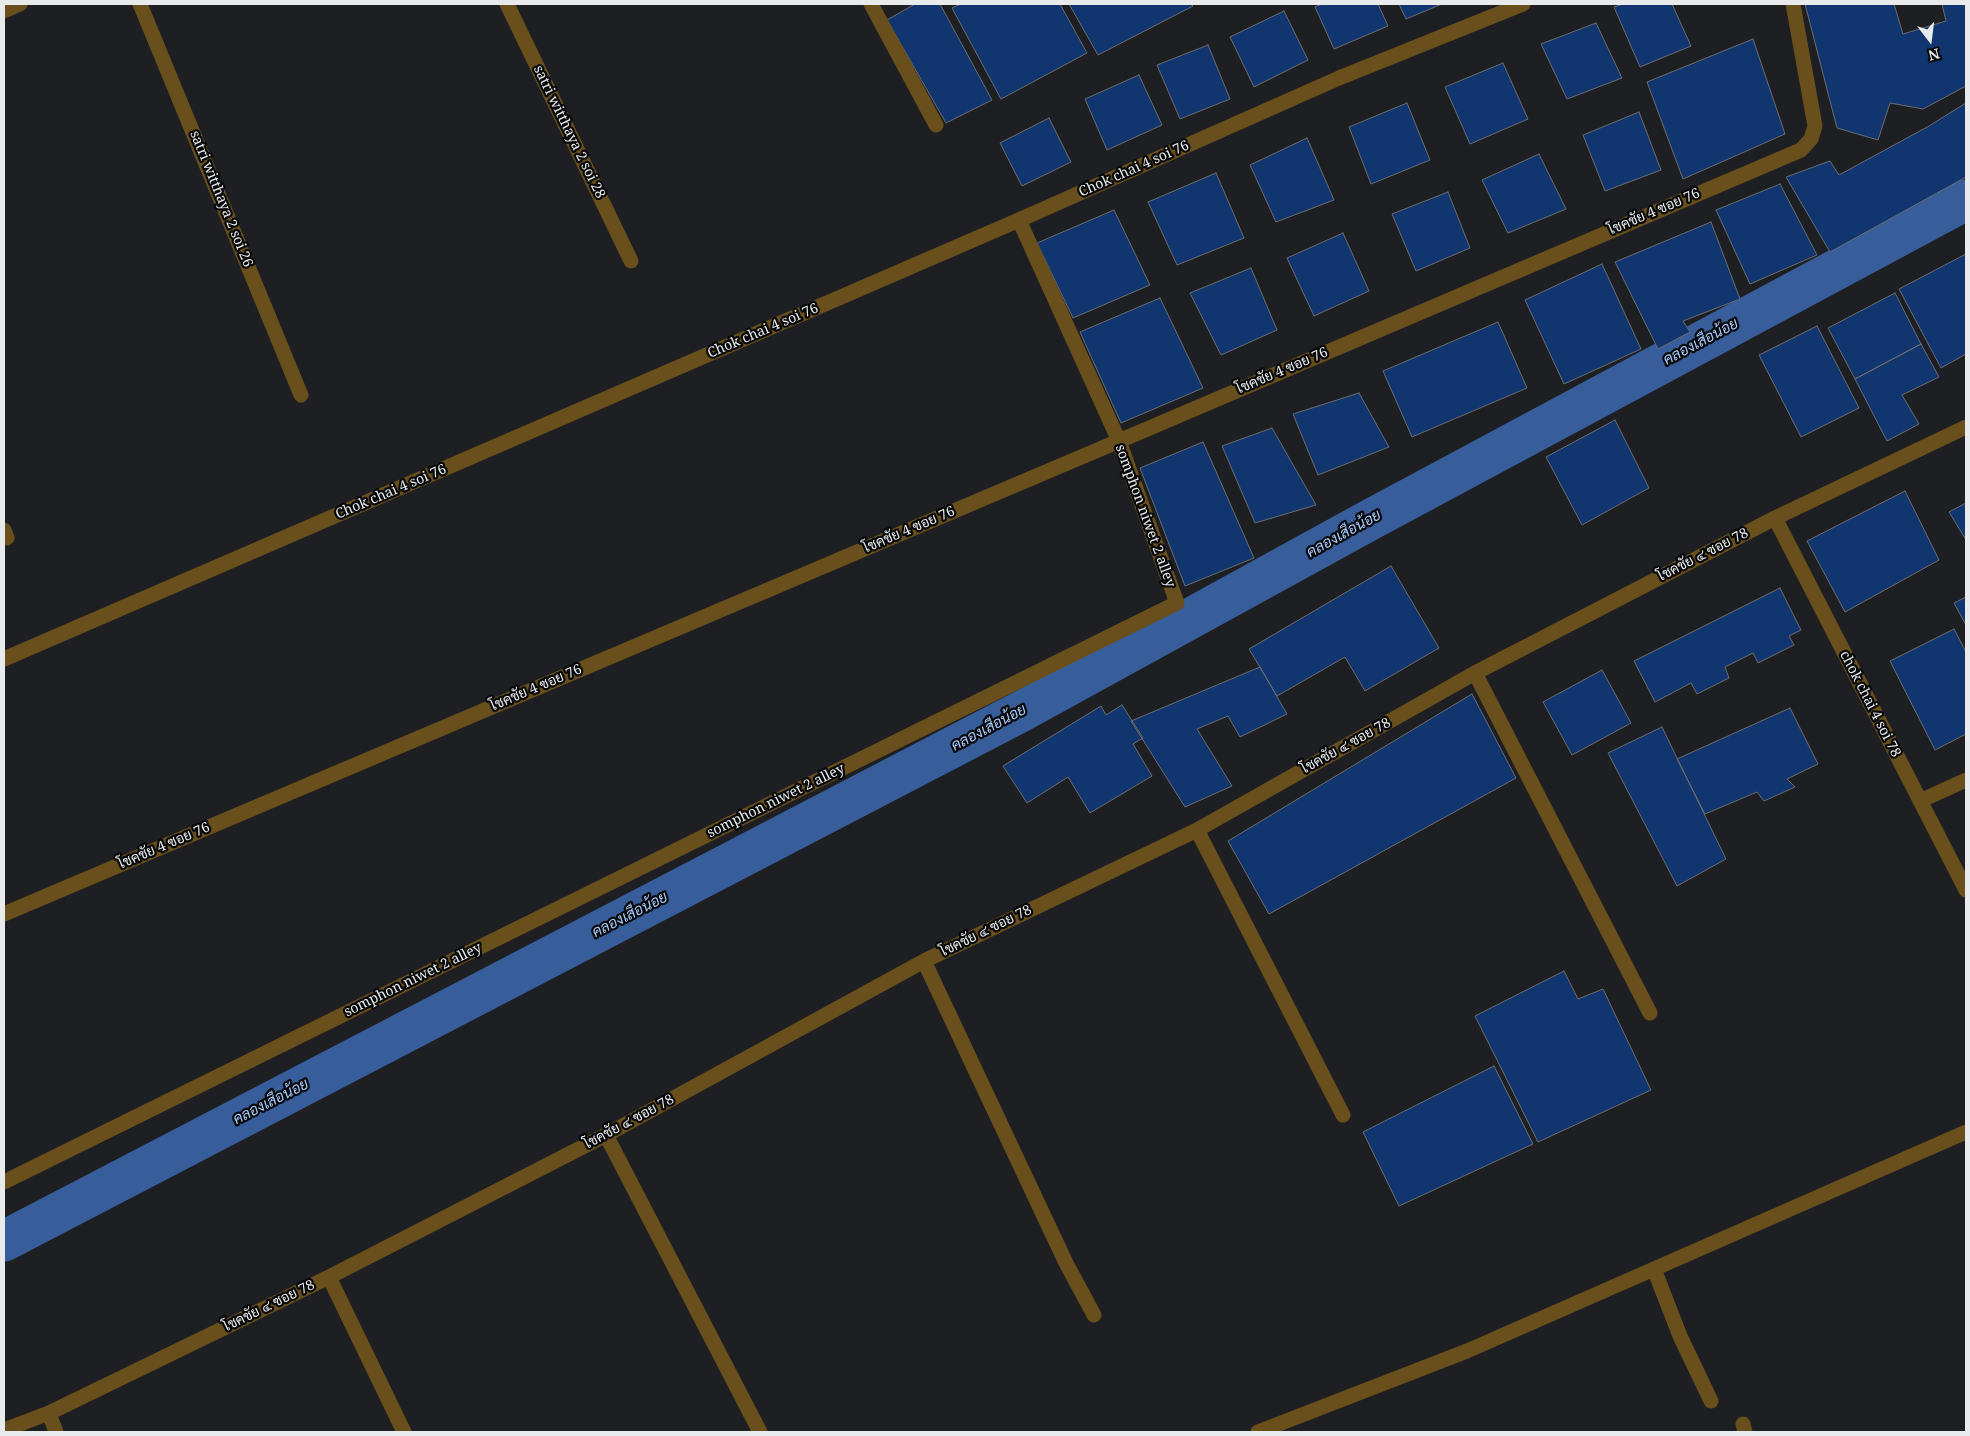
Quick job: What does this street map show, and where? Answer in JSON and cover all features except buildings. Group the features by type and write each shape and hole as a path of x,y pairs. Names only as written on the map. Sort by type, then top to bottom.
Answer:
{"street":[{"path":"4,11 20,4"},
{"name":"satri witthaya 2 soi 26","path":"140,4 301,394"},
{"name":"satri witthaya 2 soi 28","path":"507,4 631,260"},
{"path":"871,4 936,125"},
{"name":"Chok chai 4 soi 76","path":"4,660 1019,220 1339,78 1523,4"},
{"name":"โชคชัย 4 ซอย 76","path":"4,914 1800,150 1811,139 1815,126 1793,4"},
{"name":"somphon niwet 2 alley","path":"4,1182 1177,603 1119,441 1019,220"},
{"name":"โชคชัย ๔ ซอย 78","path":"4,1430 49,1413 329,1277 606,1135 924,961 1197,830 1475,673 1775,518 1966,426"},
{"name":"chok chai 4 soi 78","path":"1775,518 1966,890"},
{"path":"1475,673 1650,1013"},
{"path":"1920,801 1966,780"},
{"path":"1197,830 1343,1115"},
{"path":"924,961 1066,1263 1094,1315"},
{"path":"1258,1432 1467,1351 1966,1132"},
{"path":"606,1135 760,1432"},
{"path":"1654,1269 1680,1336 1711,1400"},
{"path":"329,1277 404,1432"},
{"path":"49,1413 56,1432"}],"waterway":[{"name":"คลองเสือน้อย","path":"4,1241 1022,711 1366,522 1966,200"}]}
